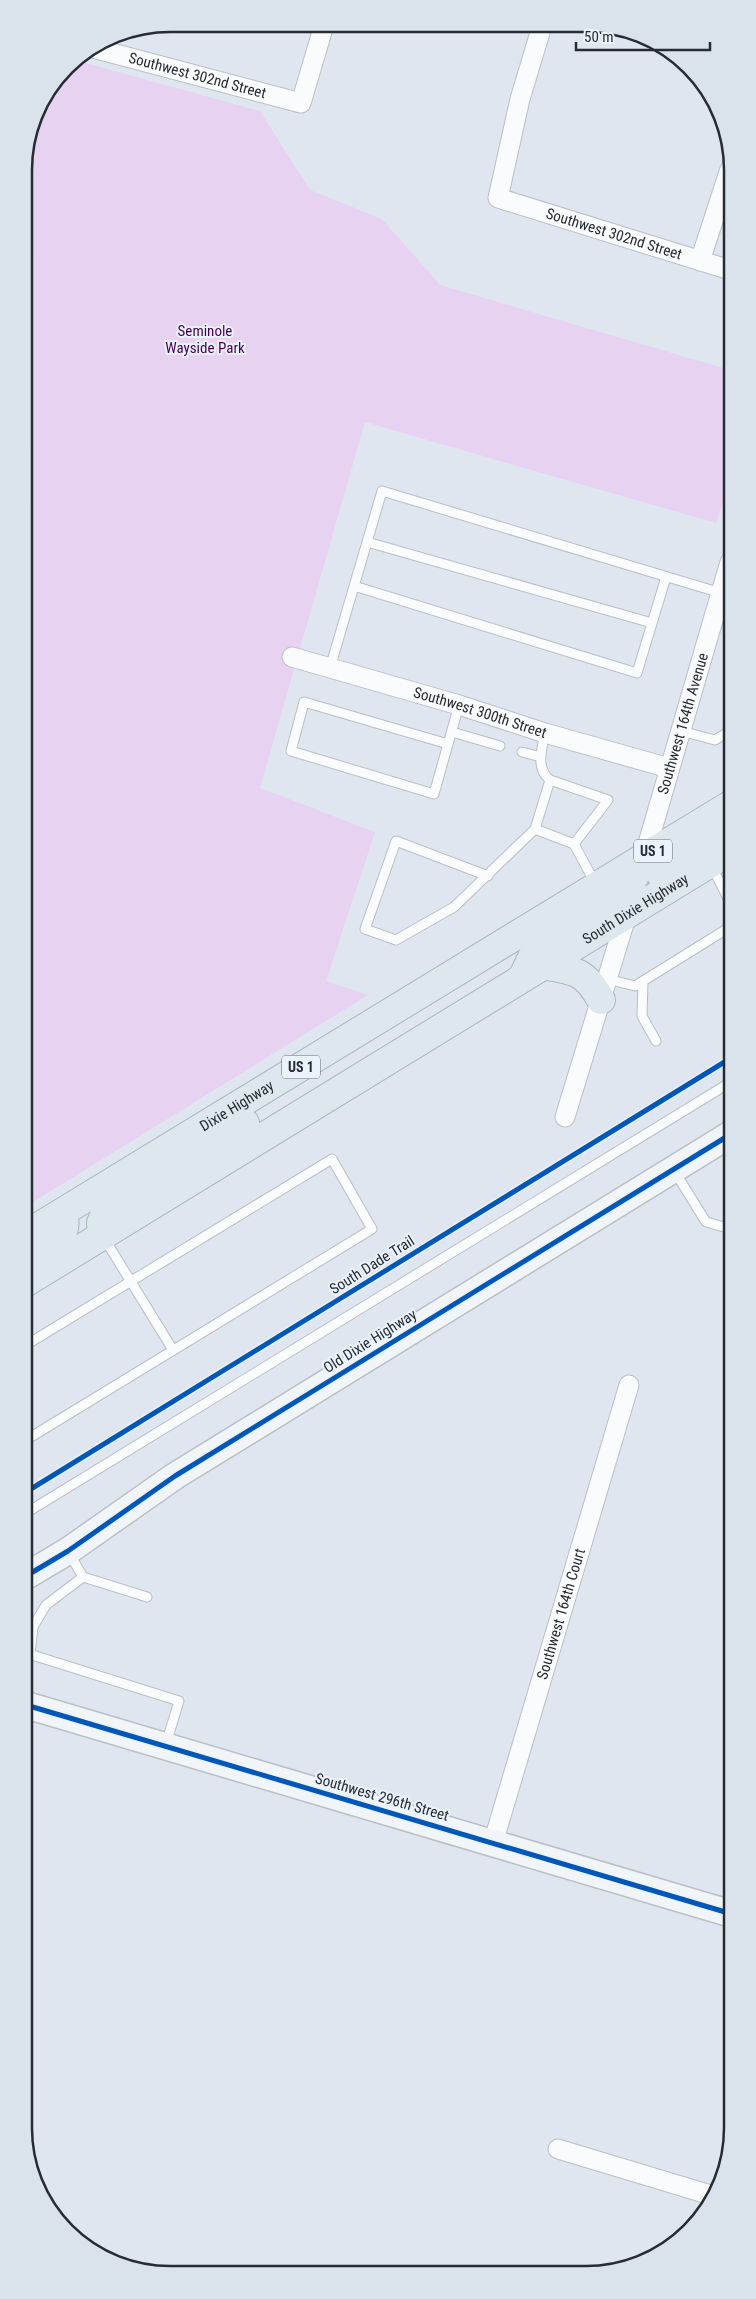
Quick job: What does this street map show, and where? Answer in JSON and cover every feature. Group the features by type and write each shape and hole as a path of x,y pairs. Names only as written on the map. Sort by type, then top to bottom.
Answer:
{"highway":[{"name":"US 1","path":"586,892 724,809"},
{"path":"627,914 645,888 676,863 724,832"},
{"path":"604,990 593,985 582,975 570,970 531,972 538,945 598,910 628,888 638,873 644,856"},
{"name":"South Dixie Highway","path":"103,1236 720,857"},
{"name":"Dixie Highway","path":"32,1231 586,892"},
{"path":"103,1236 101,1222 106,1211 267,1109 309,1062"},
{"path":"32,1256 55,1242 64,1230 66,1222 62,1213"},
{"name":"US 1","path":"32,1279 103,1236"}],"street":[{"name":"Southwest 302nd Street","path":"103,51 301,103 322,32"},
{"name":"Southwest 302nd Street","path":"540,32 520,99 498,198 724,268"},
{"path":"700,262 724,188"},
{"name":"Southwest 164th Avenue","path":"644,856 724,583"},
{"name":"Southwest 300th Street","path":"292,657 669,768"},
{"path":"565,1117 627,914"},
{"name":"Old Dixie Highway","path":"32,1572 68,1551 176,1476 724,1139"},
{"name":"Southwest 164th Court","path":"493,1843 629,1385"},
{"name":"Southwest 296th Street","path":"32,1707 723,1911"},
{"path":"558,2149 706,2194"}],"lane":[{"path":"330,668 382,491 721,593"},
{"path":"367,542 652,623"},
{"path":"354,586 637,673 666,577"},
{"path":"448,744 304,702 292,751 434,794 460,705"},
{"path":"681,731 715,740 724,735"},
{"path":"452,732 500,746"},
{"path":"545,732 541,757 542,771 550,780 608,800 574,844"},
{"path":"522,752 541,757"},
{"path":"488,876 396,841 365,930 396,940 454,907 488,876 535,829 550,780"},
{"path":"535,829 574,844"},
{"path":"574,844 586,892"},
{"path":"720,857 724,873"},
{"path":"604,990 635,986 724,931"},
{"path":"643,980 642,1016 656,1041"},
{"path":"32,1509 724,1087"},
{"path":"32,1341 332,1159 372,1229 32,1436"},
{"path":"673,1170 706,1222 723,1227"},
{"path":"103,1236 173,1350"},
{"path":"68,1551 83,1577 148,1597"},
{"path":"32,1631 46,1604 83,1577"},
{"path":"32,1654 179,1700 165,1746"}],"green space":[{"name":"Seminole Wayside Park","path":"85,63 260,111 310,190 382,219 440,285 724,368 724,500 716,523 365,422 260,788 375,832 326,981 368,995 32,1202 33,162 37,135 51,102 67,80"}],"cycle path":[{"name":"South Dade Trail","path":"32,1488 724,1063"},
{"path":"32,1572 68,1551 175,1476 724,1139"},
{"path":"32,1707 723,1911"}]}
